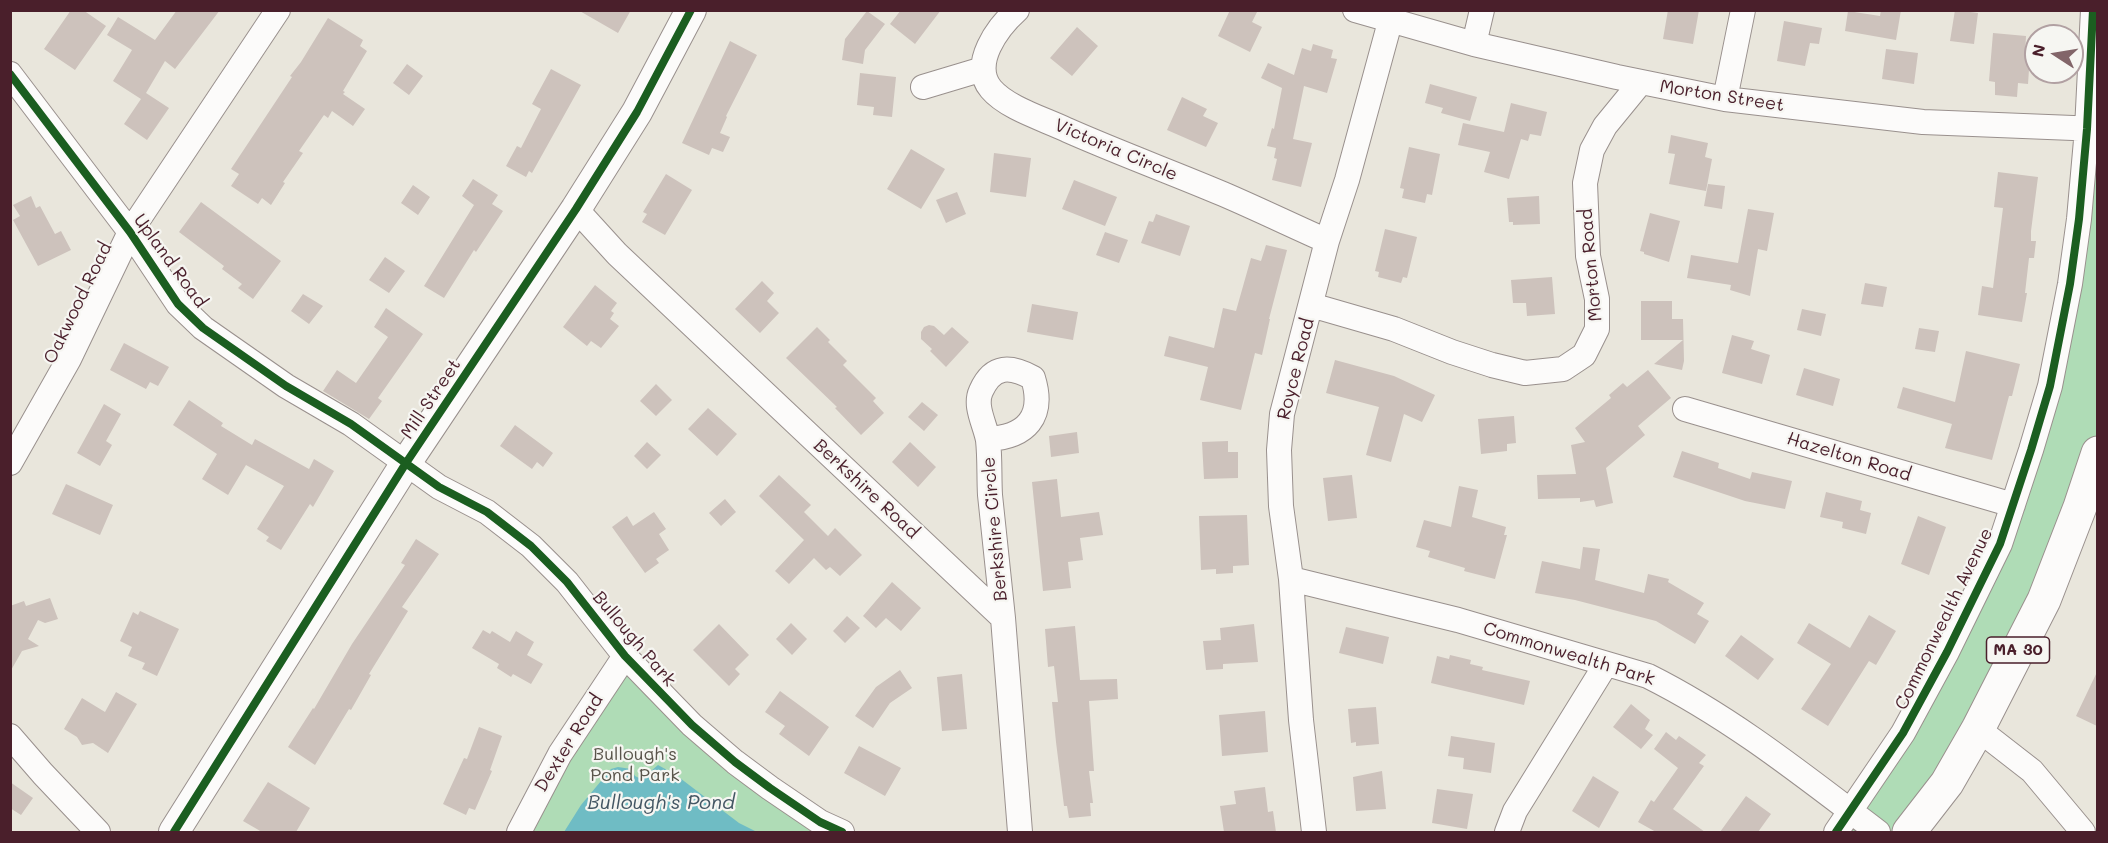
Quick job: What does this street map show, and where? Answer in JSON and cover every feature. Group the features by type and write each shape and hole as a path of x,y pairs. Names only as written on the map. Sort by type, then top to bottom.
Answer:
{"main road":[{"name":"MA 30","path":"1909,832 1947,783 1978,729 2044,600 2080,507 2097,453"}],"street":[{"name":"Oakwood Road","path":"10,463 69,359 130,232 278,10"},
{"name":"Mill Street","path":"174,832 406,463 638,112 691,10"},
{"path":"923,87 983,69 987,50 1004,22 1017,10"},
{"name":"Morton Street","path":"1355,10 1390,22 1474,44 1725,99 1923,122 2092,129"},
{"path":"1474,44 1482,10"},
{"path":"1725,99 1743,10"},
{"name":"Commonwealth Avenue","path":"1836,832 1903,734 1947,652 2000,544 2013,505 2050,386 2066,306 2092,129 2093,10"},
{"name":"Royce Road","path":"1314,832 1301,720 1291,579 1281,506 1279,450 1282,414 1327,241 1347,180 1390,22"},
{"name":"Victoria Circle","path":"983,69 990,88 1006,102 1110,149 1223,194 1327,241"},
{"name":"Upland Road","path":"10,74 130,232 178,304 202,328 286,386 351,424 406,463"},
{"name":"Morton Road","path":"1311,305 1394,329 1492,365 1525,373 1563,369 1584,355 1597,329 1597,299 1588,256 1585,183 1592,150 1605,126 1641,82"},
{"name":"Berkshire Road","path":"576,209 625,262 1003,618"},
{"name":"Hazelton Road","path":"1685,409 2013,505"},
{"name":"Berkshire Circle","path":"988,440 990,493 1003,618"},
{"name":"Bullough Park","path":"406,463 440,487 487,512 531,546 567,582 625,656 671,705 735,762 805,812 842,832"},
{"name":"Commonwealth Park","path":"1291,579 1458,620 1648,676 1727,721 1794,768 1878,832"},
{"path":"1003,618 1020,832"},
{"name":"Dexter Road","path":"519,832 563,749 625,656"},
{"path":"1507,832 1515,811 1606,664"},
{"path":"1978,729 2032,771 2083,832"},
{"path":"10,736 98,832"}],"green space":[{"path":"2097,11 2097,453 2080,507 1909,832 1836,832 1947,652 2050,386"},
{"name":"Bullough's Pond Park","path":"625,656 653,687 842,832 519,832"}],"water":[{"name":"Bullough's Pond","path":"658,765 676,775 739,823 757,832 564,832 581,805 611,769 618,767 631,769 639,778 644,777"}],"building":[{"path":"71,10 83,10 106,26 75,70 44,49"},
{"path":"177,10 220,10 175,69 165,61 146,93 169,108 147,140 124,124 141,99 113,81 132,50 107,35 118,17 155,40"},
{"path":"578,10 631,10 618,33"},
{"path":"901,10 941,10 915,44 890,24"},
{"path":"1230,10 1258,10 1252,22 1262,27 1250,52 1218,36"},
{"path":"1668,10 1699,10 1693,44 1663,39"},
{"path":"1881,10 1901,10 1896,40 1845,31 1848,11 1880,16"},
{"path":"1955,10 1978,13 1974,44 1950,41"},
{"path":"867,11 885,24 865,50 863,64 842,60 845,39"},
{"path":"328,18 363,40 360,46 367,51 343,94 365,109 353,126 332,111 328,118 324,115 299,151 303,153 283,182 285,183 271,205 262,198 258,204 231,186 239,174 231,169"},
{"path":"1784,21 1822,28 1819,44 1810,43 1805,66 1777,61"},
{"path":"1077,27 1098,46 1072,76 1050,58"},
{"path":"1993,33 2024,36 2024,84 2018,83 2017,97 1995,95 1995,82 1989,81"},
{"path":"730,41 757,55 726,116 720,133 730,137 723,152 712,148 709,155 682,143"},
{"path":"1313,44 1333,50 1331,58 1337,59 1327,93 1304,86 1293,139 1312,143 1301,187 1272,180 1277,159 1274,158 1276,148 1267,146 1272,128 1274,129 1282,88 1261,78 1268,63 1294,75 1302,48 1311,51"},
{"path":"1886,49 1918,53 1914,84 1882,79"},
{"path":"407,64 423,76 409,95 393,83"},
{"path":"551,69 581,85 532,173 529,171 526,177 506,166 517,146 521,148 541,109 532,104"},
{"path":"860,73 896,77 892,117 873,115 874,107 857,105"},
{"path":"1430,84 1477,97 1470,121 1441,113 1443,108 1425,103"},
{"path":"1182,97 1207,109 1203,116 1218,123 1206,147 1167,130"},
{"path":"1511,103 1547,112 1541,136 1530,134 1528,141 1521,139 1509,179 1484,172 1490,152 1458,145 1463,123 1504,132"},
{"path":"1671,135 1708,143 1705,157 1712,159 1706,191 1669,184 1675,154 1668,153"},
{"path":"1409,147 1440,154 1432,195 1427,194 1425,203 1402,198 1404,189 1400,188"},
{"path":"911,149 945,169 921,209 887,189"},
{"path":"994,153 1031,158 1026,197 990,192"},
{"path":"1998,172 2038,177 2031,231 2031,241 2036,241 2034,258 2029,258 2025,293 2027,293 2022,322 1978,315 1982,286 1993,288 2003,208 1994,207"},
{"path":"666,174 692,190 665,235 642,222 647,214 643,212"},
{"path":"473,179 498,195 492,204 503,211 476,252 474,250 444,298 424,286 474,205 462,196"},
{"path":"1074,180 1117,197 1105,226 1062,209"},
{"path":"1708,184 1725,186 1722,209 1704,206"},
{"path":"413,185 430,197 418,215 401,203"},
{"path":"957,192 966,214 946,223 936,200"},
{"path":"31,196 36,208 40,206 55,234 61,231 71,250 38,266 13,220 20,216 13,205"},
{"path":"1539,196 1540,224 1513,225 1513,222 1509,222 1507,198"},
{"path":"201,202 281,261 253,299 238,288 242,284 222,269 224,266 179,232"},
{"path":"1748,209 1774,213 1767,251 1758,249 1750,296 1730,290 1731,285 1687,278 1691,255 1738,263"},
{"path":"1650,213 1680,221 1669,262 1640,251"},
{"path":"1156,214 1190,226 1180,256 1141,243 1149,221 1153,222"},
{"path":"1385,229 1417,237 1407,278 1403,277 1401,283 1378,277 1379,272 1375,271"},
{"path":"1105,232 1128,240 1119,263 1096,255"},
{"path":"1266,245 1287,250 1262,355 1255,353 1241,410 1200,400 1208,367 1164,356 1169,336 1214,348 1223,308 1236,311 1251,258 1261,261"},
{"path":"385,257 405,271 389,293 369,280"},
{"path":"1552,277 1555,314 1527,316 1526,303 1513,303 1511,280"},
{"path":"762,281 774,293 767,301 779,313 760,333 735,309"},
{"path":"1865,283 1887,287 1883,307 1861,304"},
{"path":"595,285 617,303 611,311 614,313 610,319 619,326 601,348 591,341 587,346 563,327"},
{"path":"303,294 323,306 309,324 291,311"},
{"path":"1641,301 1672,301 1672,319 1683,319 1684,361 1682,370 1654,364 1683,340 1641,340"},
{"path":"1032,304 1078,312 1073,340 1027,332"},
{"path":"386,308 423,334 378,398 382,401 369,419 323,391 337,370 356,383 388,337 374,327"},
{"path":"1802,309 1826,314 1821,336 1797,330"},
{"path":"929,325 934,326 944,335 952,327 969,342 946,367 921,339 921,332"},
{"path":"817,327 847,361 843,365 876,398 873,401 884,413 861,435 835,408 837,407 786,358"},
{"path":"1919,328 1939,331 1935,352 1915,349"},
{"path":"1732,335 1754,341 1751,349 1770,355 1762,384 1722,373"},
{"path":"124,343 169,367 158,386 150,382 146,389 110,370"},
{"path":"1966,351 2020,364 1992,460 1945,448 1952,424 1897,408 1903,387 1955,402"},
{"path":"1335,360 1394,376 1435,395 1422,422 1404,414 1391,462 1366,455 1379,407 1326,393"},
{"path":"1804,368 1840,379 1833,406 1796,395"},
{"path":"1648,370 1671,398 1638,426 1645,435 1606,468 1613,503 1596,507 1594,500 1580,502 1580,498 1538,499 1537,475 1576,474 1571,445 1585,442 1575,428 1611,398 1609,395 1623,383 1627,387"},
{"path":"656,384 672,400 656,416 640,401"},
{"path":"189,400 223,423 221,426 252,445 255,439 309,469 314,459 334,471 313,507 310,504 281,550 266,541 269,537 257,529 284,486 246,465 228,495 202,479 217,454 173,425"},
{"path":"922,402 938,415 924,431 908,417"},
{"path":"104,404 121,414 106,441 112,445 100,466 77,453"},
{"path":"708,408 737,434 717,456 688,429"},
{"path":"1514,416 1516,443 1507,444 1507,451 1481,454 1478,419"},
{"path":"515,425 553,453 543,467 537,462 532,469 500,446"},
{"path":"1077,432 1079,453 1051,457 1049,436"},
{"path":"1228,441 1228,452 1238,452 1238,478 1204,479 1202,442"},
{"path":"647,442 661,455 647,469 634,456"},
{"path":"910,442 936,467 918,487 892,462"},
{"path":"1682,451 1719,463 1718,468 1750,479 1752,472 1792,481 1785,509 1745,501 1673,477"},
{"path":"779,475 811,505 804,512 828,536 835,528 862,555 840,576 830,567 826,570 814,558 789,584 775,571 804,540 759,496"},
{"path":"1352,475 1357,518 1328,521 1323,478"},
{"path":"1057,479 1061,517 1099,512 1103,535 1080,538 1083,560 1068,562 1071,588 1043,591 1032,482"},
{"path":"66,484 113,505 100,535 52,514"},
{"path":"1459,486 1478,490 1472,517 1506,527 1504,535 1507,535 1495,579 1464,571 1465,568 1428,557 1430,551 1416,547 1424,520 1451,527"},
{"path":"1826,492 1862,501 1860,510 1871,513 1866,534 1842,528 1843,522 1820,517"},
{"path":"725,499 736,512 721,526 709,513"},
{"path":"654,512 666,529 659,534 669,550 656,559 659,563 645,573 612,527 627,516 633,526"},
{"path":"1247,515 1249,565 1233,566 1233,573 1216,574 1216,569 1201,570 1199,516"},
{"path":"1918,516 1946,527 1929,575 1901,564"},
{"path":"416,539 439,554 402,607 408,611 369,674 371,675 351,710 349,709 315,765 288,747 314,709 352,644 405,565 401,563"},
{"path":"1583,547 1600,549 1595,580 1644,593 1648,574 1669,579 1668,582 1704,603 1697,614 1709,621 1695,644 1656,621 1575,600 1535,593 1542,561 1580,569"},
{"path":"892,582 921,608 901,631 886,618 876,628 863,616"},
{"path":"50,598 58,619 45,623 38,620 28,639 39,646 22,651 10,672 10,606 24,601 26,606"},
{"path":"140,611 179,629 157,676 142,669 145,663 128,656 132,647 120,641 133,612 138,615"},
{"path":"1869,615 1896,631 1876,665 1869,661 1828,726 1801,709 1831,664 1797,643 1809,623 1850,648"},
{"path":"847,616 860,628 845,643 833,631"},
{"path":"791,623 807,639 792,655 776,639"},
{"path":"719,624 749,655 735,669 740,674 729,686 693,650"},
{"path":"1254,624 1258,662 1223,664 1223,669 1206,670 1203,641 1221,640 1220,628"},
{"path":"1075,626 1080,680 1117,679 1118,699 1089,701 1094,771 1089,771 1093,803 1090,803 1091,816 1069,818 1067,806 1064,806 1052,702 1058,702 1054,666 1048,667 1045,629"},
{"path":"1346,627 1389,637 1383,664 1339,653"},
{"path":"483,630 490,634 492,631 510,642 516,631 534,642 527,655 543,664 531,684 513,674 511,677 497,668 499,664 472,648"},
{"path":"1741,635 1774,659 1758,680 1725,656"},
{"path":"1450,655 1471,660 1470,664 1483,667 1482,670 1530,681 1524,705 1431,683 1437,656 1449,659"},
{"path":"900,670 912,688 890,703 873,728 855,716 876,687"},
{"path":"2097,672 2097,726 2076,716"},
{"path":"962,674 967,729 942,731 937,677"},
{"path":"780,691 829,727 809,756 779,734 785,726 765,712"},
{"path":"116,692 137,704 108,753 93,743 82,745 77,737 64,729 82,698 105,712"},
{"path":"1631,704 1650,720 1645,729 1653,735 1641,749 1613,727"},
{"path":"1376,707 1379,744 1356,746 1356,742 1351,743 1348,709"},
{"path":"1265,711 1268,752 1222,756 1219,715"},
{"path":"479,727 502,736 490,770 492,771 475,810 469,808 466,815 443,804 464,758 467,759"},
{"path":"1666,732 1676,740 1679,736 1706,755 1699,763 1704,766 1673,809 1705,832 1656,832 1638,822 1651,800 1654,802 1678,768 1654,749"},
{"path":"1451,736 1495,743 1491,773 1463,769 1464,758 1448,756"},
{"path":"859,746 901,768 885,796 844,773"},
{"path":"1382,771 1386,809 1356,811 1353,777"},
{"path":"1593,776 1619,792 1599,828 1572,811"},
{"path":"10,782 33,798 21,815 10,808"},
{"path":"268,782 310,808 296,832 262,832 243,821"},
{"path":"1265,787 1268,812 1273,811 1276,832 1224,832 1220,806 1236,804 1234,791"},
{"path":"1437,789 1473,794 1467,829 1432,823"},
{"path":"1746,796 1771,814 1758,832 1720,832"}],"cycle path":[{"path":"174,832 406,463 576,209 637,112 691,10"},
{"path":"1836,832 1903,733 1947,652 2000,544 2031,450 2050,386 2070,284 2079,219 2087,129 2093,10"},
{"path":"10,74 130,232 178,304 203,328 286,386 351,424 439,487 487,512 531,546 567,582 625,656 692,725 770,788 820,822 842,832"}]}
